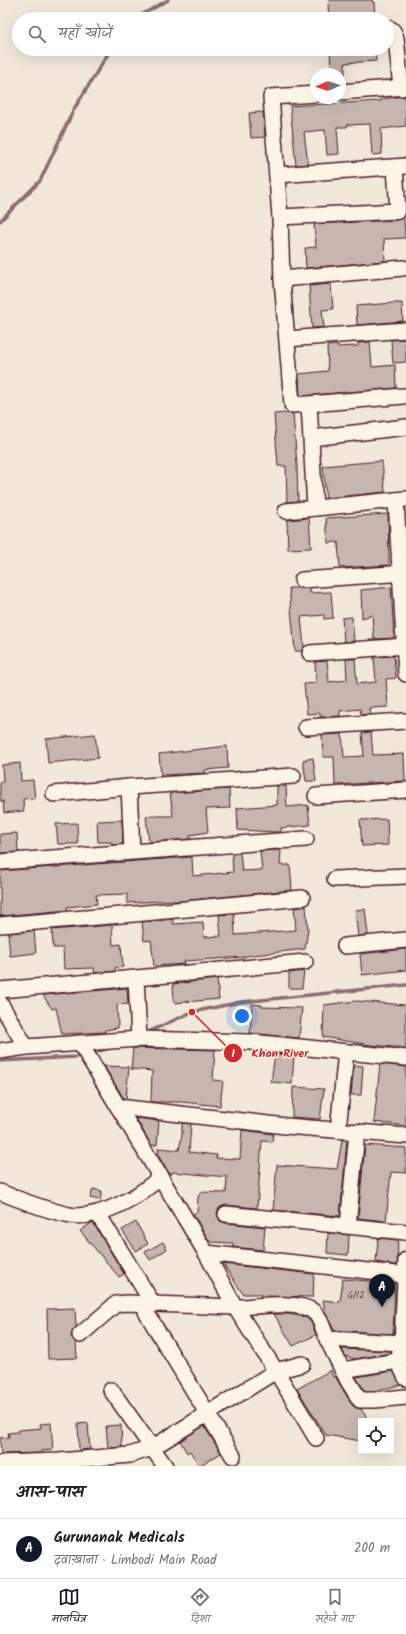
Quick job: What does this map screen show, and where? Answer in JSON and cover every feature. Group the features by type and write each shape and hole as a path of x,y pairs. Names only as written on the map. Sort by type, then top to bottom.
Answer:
{"street":[{"path":"346,92 403,87 394,32"},
{"path":"310,94 272,96 280,217 282,279 292,405 404,396"},
{"path":"277,175 400,166 398,211 280,217"},
{"path":"282,279 403,268"},
{"path":"287,339 406,330"},
{"path":"309,404 315,508"},
{"path":"311,438 406,427"},
{"path":"286,511 401,499 406,674"},
{"path":"302,580 403,574"},
{"path":"310,653 405,646"},
{"path":"306,727 406,721"},
{"path":"54,794 130,787 293,776"},
{"path":"130,787 132,851"},
{"path":"316,796 406,790"},
{"path":"0,862 306,839"},
{"path":"335,879 406,876"},
{"path":"0,925 302,898"},
{"path":"345,946 406,940"},
{"path":"0,990 305,962"},
{"path":"136,978 139,1039"},
{"path":"0,1003 26,1047"},
{"path":"0,1051 26,1047 139,1039 251,1042 406,1058"},
{"path":"80,1043 161,1176 206,1253 235,1307 276,1371 316,1438"},
{"path":"338,1130 346,1052"},
{"path":"118,1107 406,1136"},
{"path":"348,1226 357,1132"},
{"path":"0,1192 71,1215 98,1214 126,1200 155,1182 161,1176"},
{"path":"98,1214 208,1414 233,1456"},
{"path":"226,1214 406,1232"},
{"path":"206,1253 405,1268 402,1351 406,1378"},
{"path":"80,1335 116,1304 126,1303 150,1308 296,1305 307,1307 316,1313 342,1370 355,1395 360,1400 406,1397"},
{"path":"327,1339 402,1351"},
{"path":"342,1370 402,1351"},
{"path":"0,1463 59,1461 97,1462 130,1455 152,1448 276,1371 302,1364"},
{"path":"110,1390 165,1466"}],"building":[{"path":"329,0 372,0 372,2 374,2 375,12 328,12 328,5 330,5"},
{"path":"330,56 376,56 376,61 345,63 345,68 331,68"},
{"path":"405,96 406,126 381,129 382,154 372,155 370,124 347,125 347,127 337,127 339,154 327,155 325,130 304,132 308,164 296,165 290,106 346,104 381,101 381,99"},
{"path":"263,112 265,137 251,138 249,113"},
{"path":"404,218 405,238 384,239 385,261 306,268 305,248 316,247 314,224 398,220"},
{"path":"331,284 333,309 322,310 324,327 312,328 309,286"},
{"path":"402,303 403,321 357,325 356,306"},
{"path":"406,339 406,362 393,363 391,340"},
{"path":"370,342 372,367 395,365 396,388 300,396 299,374 328,371 327,346 358,346 358,343"},
{"path":"274,414 293,414 298,501 287,502 286,466 278,466"},
{"path":"382,461 385,492 326,498 323,466"},
{"path":"388,514 389,565 340,568 338,542 328,543 326,518"},
{"path":"309,518 311,548 288,549 287,520"},
{"path":"391,587 394,638 374,639 372,615 362,618 361,590"},
{"path":"289,588 310,588 310,593 331,592 333,618 324,619 324,615 301,617 304,647 302,651 295,651"},
{"path":"352,617 354,641 344,642 342,618"},
{"path":"394,656 396,678 386,679 388,707 369,708 370,714 361,715 360,709 340,711 340,716 320,717 320,713 307,714 304,684 316,683 315,662 327,661 329,682 347,680 346,659 355,659 357,684 376,682 374,657"},
{"path":"371,732 373,755 404,754 405,781 335,785 334,757 323,757 322,735 342,734 344,757 364,756 362,733"},
{"path":"95,734 98,758 48,763 46,739"},
{"path":"227,746 228,768 205,770 205,773 161,775 159,754"},
{"path":"313,758 316,781 306,781 303,760"},
{"path":"20,763 21,781 33,780 35,798 23,799 24,811 4,813 3,801 0,801 0,782 3,782 2,765"},
{"path":"277,786 286,786 287,807 308,805 310,825 281,828 281,832 238,830 237,808 277,805"},
{"path":"229,789 230,808 206,809 208,832 190,835 191,839 149,842 146,816 173,816 170,793"},
{"path":"387,819 388,845 362,846 360,820"},
{"path":"122,820 123,844 112,845 111,842 98,842 97,821"},
{"path":"77,823 78,844 58,844 56,824"},
{"path":"17,833 18,852 0,853 0,834"},
{"path":"281,850 280,865 290,865 292,890 180,901 174,900 127,903 127,894 96,895 97,904 67,907 68,910 0,916 0,871 192,857 193,876 233,872 232,854 240,853 242,871 262,870 260,851"},
{"path":"306,906 308,930 305,949 245,957 184,961 185,964 154,966 151,940 144,941 142,922 173,919 173,924 203,922 204,937 221,936 219,915 234,914 235,935 296,930 294,908"},
{"path":"365,909 368,935 358,936 355,910"},
{"path":"112,925 113,945 121,944 123,967 115,968 115,971 95,973 94,968 64,969 63,948 53,948 52,930"},
{"path":"34,931 36,953 10,956 8,933"},
{"path":"406,949 406,970 362,975 360,954"},
{"path":"304,971 302,988 289,988 289,973"},
{"path":"217,979 219,999 174,1003 173,984"},
{"path":"127,988 128,1004 117,1005 118,1028 105,1030 105,1032 62,1034 56,1008 52,1009 44,997 44,995"},
{"path":"356,1001 406,1005 406,1048 370,1045 323,1037 324,1005"},
{"path":"252,1004 262,1005 261,1007 302,1008 299,1038 250,1033"},
{"path":"133,1048 215,1050 213,1080 223,1081 220,1106 182,1102 151,1102 152,1071 131,1069"},
{"path":"275,1054 294,1056 292,1084 271,1082"},
{"path":"380,1064 406,1067 406,1126 374,1122"},
{"path":"354,1065 363,1066 361,1095 351,1095"},
{"path":"104,1066 129,1067 126,1099 124,1099"},
{"path":"293,1087 324,1089 320,1119 292,1117"},
{"path":"136,1118 159,1121 157,1145 151,1145"},
{"path":"182,1123 191,1124 189,1152 217,1155 216,1158 240,1159 242,1130 273,1134 272,1142 262,1141 257,1208 226,1205 219,1208 217,1214 220,1221 225,1223 265,1227 263,1250 233,1247 233,1243 210,1242 193,1214 197,1212 198,1197 201,1192 226,1193 227,1177 172,1172 172,1174 169,1173 159,1157 158,1148 179,1150 182,1134"},
{"path":"342,1140 347,1140 340,1216 273,1210 277,1165 337,1169"},
{"path":"365,1145 406,1148 406,1173 391,1172 386,1221 358,1218"},
{"path":"93,1189 102,1191 100,1200 90,1198"},
{"path":"136,1222 148,1244 136,1251 122,1230"},
{"path":"93,1223 124,1274 119,1277 80,1231"},
{"path":"328,1233 349,1235 348,1255 327,1253"},
{"path":"378,1238 398,1240 397,1264 376,1262"},
{"path":"163,1242 167,1249 150,1260 145,1252"},
{"path":"223,1264 314,1274 313,1297 260,1296 261,1294 243,1294"},
{"path":"343,1279 395,1283 393,1334 334,1330 325,1312 323,1300 340,1302"},
{"path":"75,1308 76,1327 71,1336 76,1343 77,1358 48,1359 47,1309"},
{"path":"274,1314 289,1314 305,1317 311,1322 316,1335 293,1346"},
{"path":"342,1349 391,1351 391,1353 355,1359 345,1356"},
{"path":"331,1370 333,1377 335,1376 352,1405 361,1409 367,1418 358,1418 358,1440 326,1435 297,1389"},
{"path":"393,1371 401,1385 373,1391 365,1391 356,1377"},
{"path":"51,1423 53,1450 41,1451 42,1453 1,1454 0,1438 9,1437 8,1433 18,1432 18,1430 41,1428 40,1424"},
{"path":"88,1423 90,1449 79,1450 78,1424"},
{"path":"121,1425 122,1447 108,1448 106,1426"},
{"path":"204,1426 221,1453 199,1466 190,1451 187,1453 180,1441"}],"waterway":[{"path":"147,12 168,0"},
{"path":"0,221 40,181 74,109 107,56"},
{"path":"146,1033 192,1012 241,1002 406,985"},
{"path":"91,1053 110,1048"},
{"path":"0,1061 76,1057 83,1055"}],"place":[{"name":"Khan River","path":"192,1012"},
{"name":"Gurunanak Medicals","path":"382,1307"}]}
